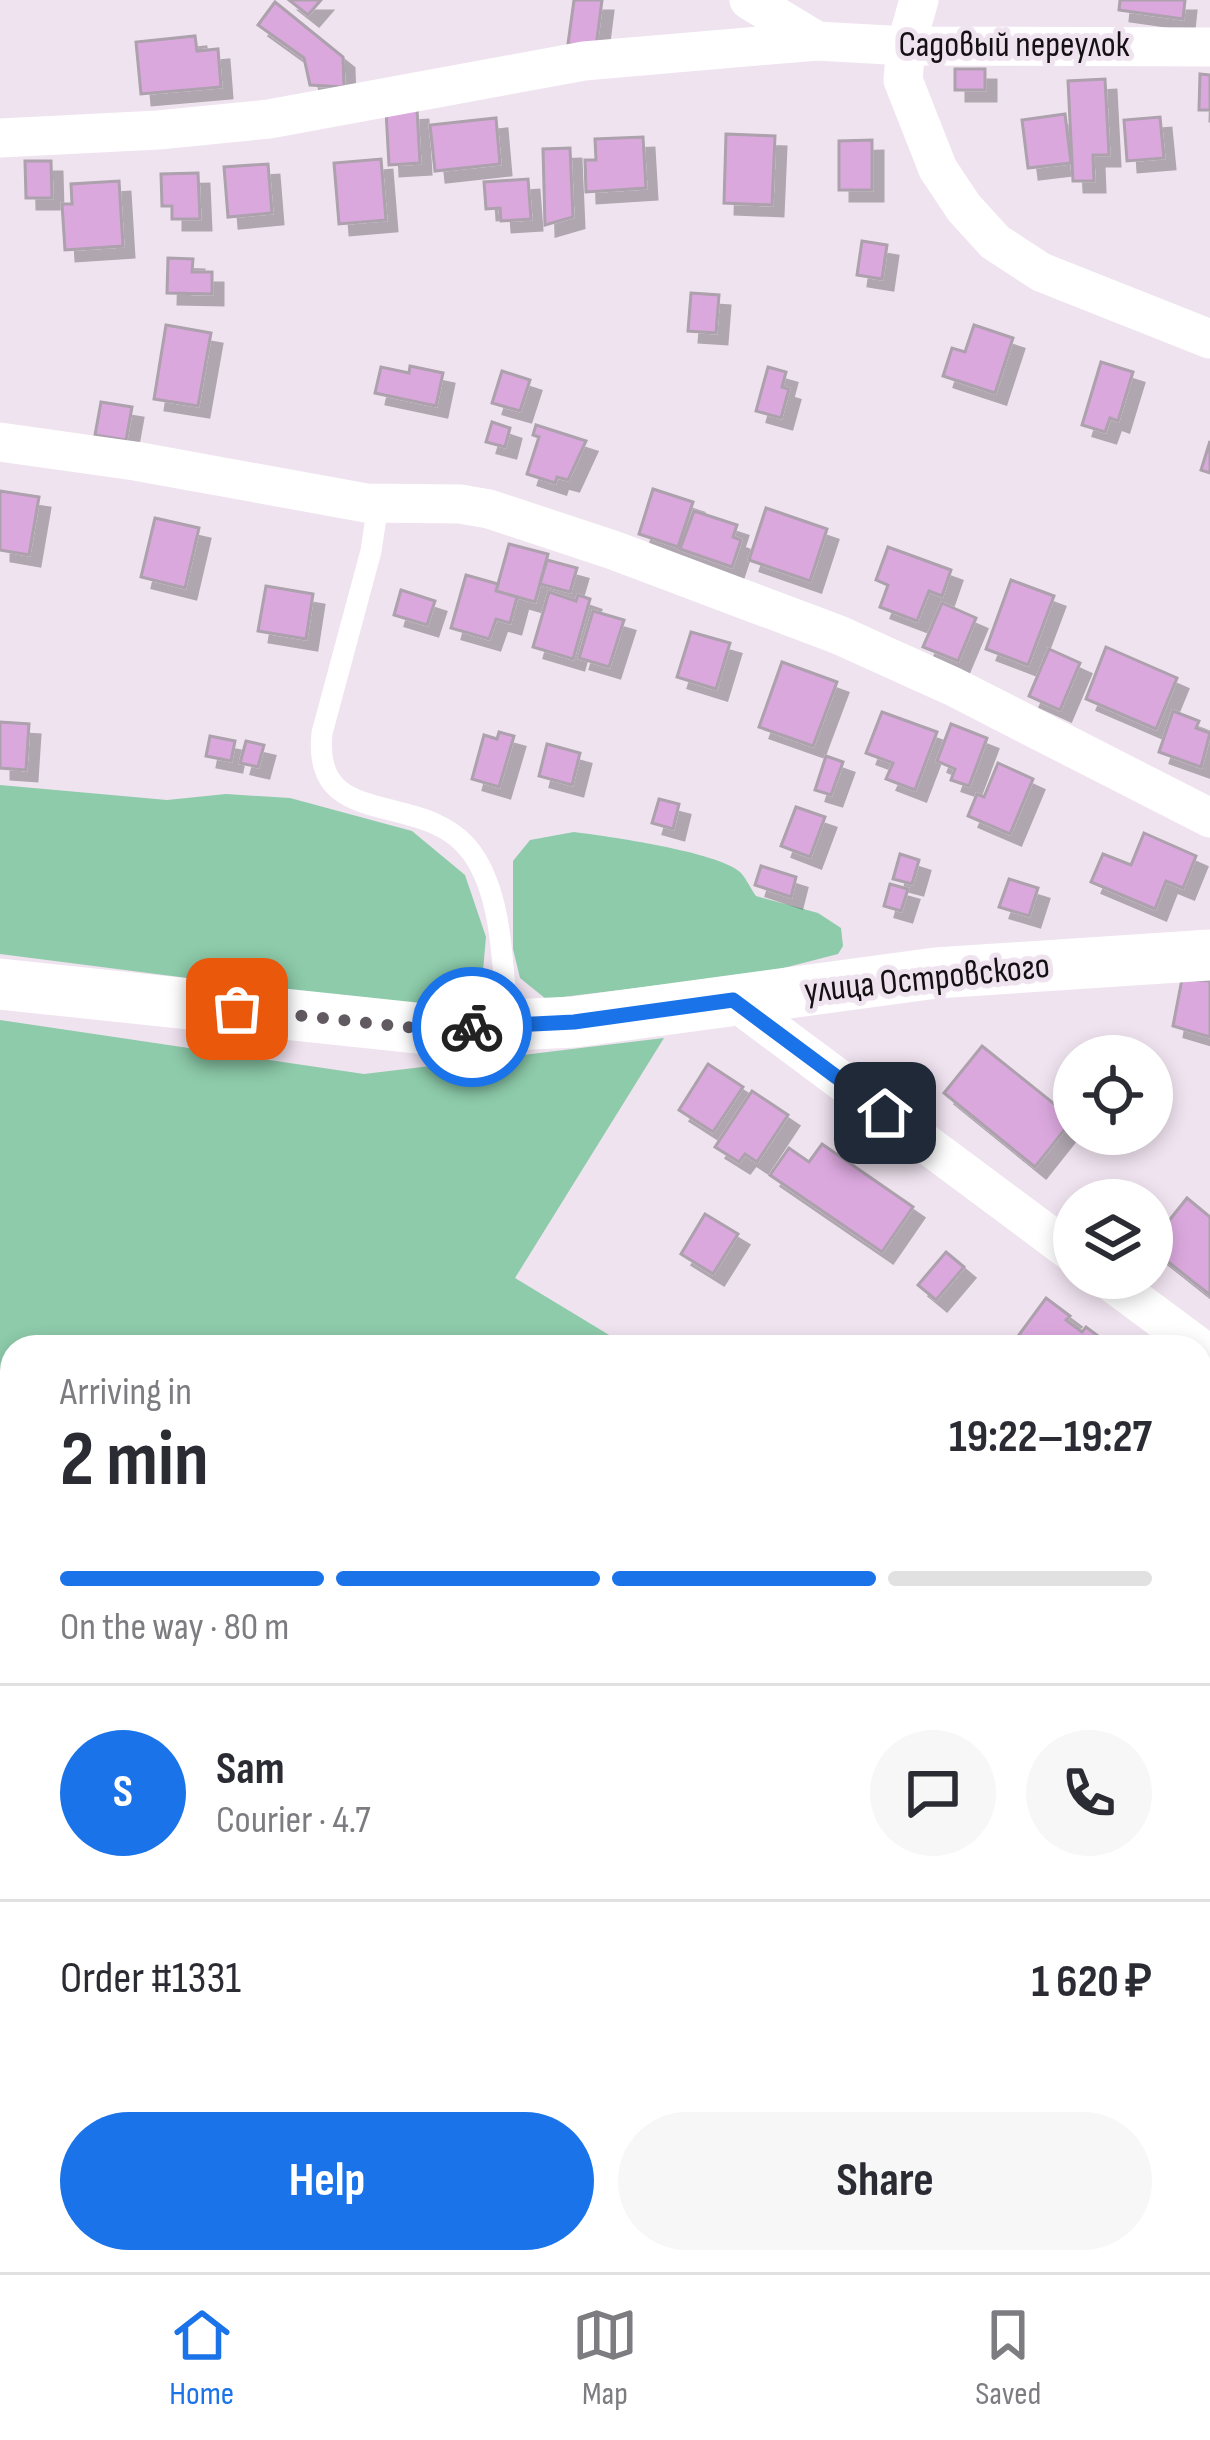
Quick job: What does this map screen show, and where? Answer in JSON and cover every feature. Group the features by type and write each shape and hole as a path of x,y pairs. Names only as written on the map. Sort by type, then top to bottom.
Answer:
{"street":[{"path":"748,0 818,41"},
{"path":"919,0 906,46 903,80 938,169 964,208 995,242 1041,272 1210,339"},
{"name":"Садовый переулок","path":"0,138 269,119 584,62 818,41 906,46 1210,47"},
{"path":"0,442 135,460 378,504 460,504 489,509 818,628 954,687 1210,818"},
{"name":"улица Островского","path":"0,984 426,1029 574,1022 936,974 1210,955"},
{"path":"733,1000 1053,1238"},
{"path":"1134,1299 1182,1335"}],"lane":[{"path":"378,504 371,550 322,733 323,774 338,793 439,824 473,855 492,904 508,1025"}],"green space":[{"path":"0,785 167,800 226,794 290,798 412,831 465,875 486,937 482,982 454,1006 375,1002 0,954"},
{"path":"574,832 661,846 728,865 740,872 756,896 818,913 841,928 843,946 838,954 768,972 546,999 520,978 513,949 513,861 530,840"},
{"path":"0,1020 364,1074 664,1038 515,1278 609,1335 0,1335"}],"building":[{"path":"289,0 321,0 308,15"},
{"path":"574,0 602,0 596,47 568,44"},
{"path":"1120,0 1185,0 1183,19 1119,10"},
{"path":"275,2 343,57 344,87 310,85 304,58 258,25"},
{"path":"195,36 197,51 218,49 221,87 141,94 136,42"},
{"path":"955,69 985,69 985,90 955,90"},
{"path":"1200,74 1210,75 1210,110 1199,110"},
{"path":"1105,79 1109,155 1093,155 1094,181 1073,181 1068,81"},
{"path":"417,109 420,163 389,165 386,111"},
{"path":"1065,114 1071,163 1028,168 1022,120"},
{"path":"1160,117 1164,158 1127,161 1124,120"},
{"path":"496,118 500,164 435,171 430,125"},
{"path":"726,134 775,136 772,205 724,203"},
{"path":"643,137 646,188 586,192 585,160 596,160 595,139"},
{"path":"872,140 872,190 839,190 839,141"},
{"path":"570,148 573,217 545,225 543,149"},
{"path":"381,159 386,220 339,224 334,163"},
{"path":"25,161 51,161 52,198 26,198"},
{"path":"268,164 272,213 228,217 224,167"},
{"path":"198,173 200,219 172,219 172,206 162,206 161,174"},
{"path":"528,179 531,219 501,221 500,208 486,209 484,182"},
{"path":"119,181 123,246 65,250 62,204 72,204 71,184"},
{"path":"862,241 887,245 882,279 857,275"},
{"path":"168,258 193,259 192,272 212,272 212,294 167,293"},
{"path":"691,293 719,295 716,333 688,331"},
{"path":"166,325 211,333 198,406 154,399"},
{"path":"974,325 1013,338 995,393 943,376 952,348 965,352"},
{"path":"1101,362 1133,372 1118,421 1110,418 1105,432 1082,425"},
{"path":"410,366 443,373 436,406 375,393 381,367 409,373"},
{"path":"768,367 786,372 782,387 789,389 781,418 756,411"},
{"path":"502,371 530,380 520,411 492,403"},
{"path":"101,402 132,407 126,440 95,435"},
{"path":"492,422 510,428 505,447 486,442"},
{"path":"536,425 586,441 568,480 557,477 555,483 527,474 539,437 533,435"},
{"path":"1210,441 1210,473 1201,470"},
{"path":"653,489 693,502 678,547 639,534"},
{"path":"0,491 39,497 29,555 0,550"},
{"path":"766,508 827,529 810,581 749,560"},
{"path":"694,511 737,525 733,537 741,540 732,567 680,549"},
{"path":"155,518 199,528 185,588 141,577"},
{"path":"509,544 548,554 535,602 496,591"},
{"path":"888,547 951,570 942,596 929,591 917,621 880,607 888,585 876,580"},
{"path":"547,560 577,568 570,592 540,584"},
{"path":"466,575 498,584 496,591 517,597 510,623 496,619 489,639 451,628"},
{"path":"1011,580 1054,596 1028,665 986,649"},
{"path":"266,586 313,594 306,639 258,631"},
{"path":"401,590 435,601 427,625 394,615"},
{"path":"549,592 576,601 578,595 590,599 573,659 533,647"},
{"path":"942,603 976,618 958,661 923,647"},
{"path":"593,611 624,620 609,667 579,658"},
{"path":"691,632 730,643 716,689 677,677"},
{"path":"1106,647 1177,678 1156,729 1086,699"},
{"path":"1049,649 1080,663 1060,710 1029,696"},
{"path":"782,662 837,682 813,746 759,727"},
{"path":"1173,711 1199,721 1196,728 1210,733 1201,767 1159,752"},
{"path":"882,712 937,732 915,790 886,779 893,763 866,753"},
{"path":"0,722 29,724 26,770 0,768"},
{"path":"951,724 987,738 969,786 951,780 955,769 937,761"},
{"path":"499,732 514,736 499,787 472,779 484,735 497,739"},
{"path":"210,736 235,741 231,761 206,756"},
{"path":"246,741 264,745 258,767 240,763"},
{"path":"547,744 580,753 572,785 539,776"},
{"path":"826,756 843,762 831,795 815,790"},
{"path":"998,763 1033,779 1010,834 968,816 977,794 984,797"},
{"path":"659,799 679,804 673,829 652,823"},
{"path":"796,807 825,817 810,857 781,846"},
{"path":"1144,833 1196,856 1183,888 1166,881 1155,909 1091,882 1103,854 1131,865"},
{"path":"900,854 919,860 912,884 893,879"},
{"path":"761,866 796,877 791,897 755,885"},
{"path":"1009,879 1038,888 1029,916 999,907"},
{"path":"890,884 908,889 901,911 884,906"},
{"path":"1182,979 1210,981 1210,1037 1173,1026"},
{"path":"982,1046 1053,1103 1053,1144 1035,1167 944,1093"},
{"path":"708,1064 743,1087 713,1132 679,1110"},
{"path":"752,1091 788,1115 757,1162 745,1154 739,1162 715,1147"},
{"path":"822,1144 913,1207 882,1252 770,1175 789,1148 809,1162"},
{"path":"1187,1198 1210,1217 1210,1295 1173,1266 1173,1216"},
{"path":"705,1214 738,1234 713,1274 681,1254"},
{"path":"946,1252 964,1267 936,1300 918,1285"},
{"path":"1046,1298 1082,1332 1086,1327 1097,1335 1019,1335"}],"way so far":[{"path":"237,1009 426,1029 472,1027"}],"route":[{"path":"472,1027 574,1022 733,1000 885,1113"}]}
